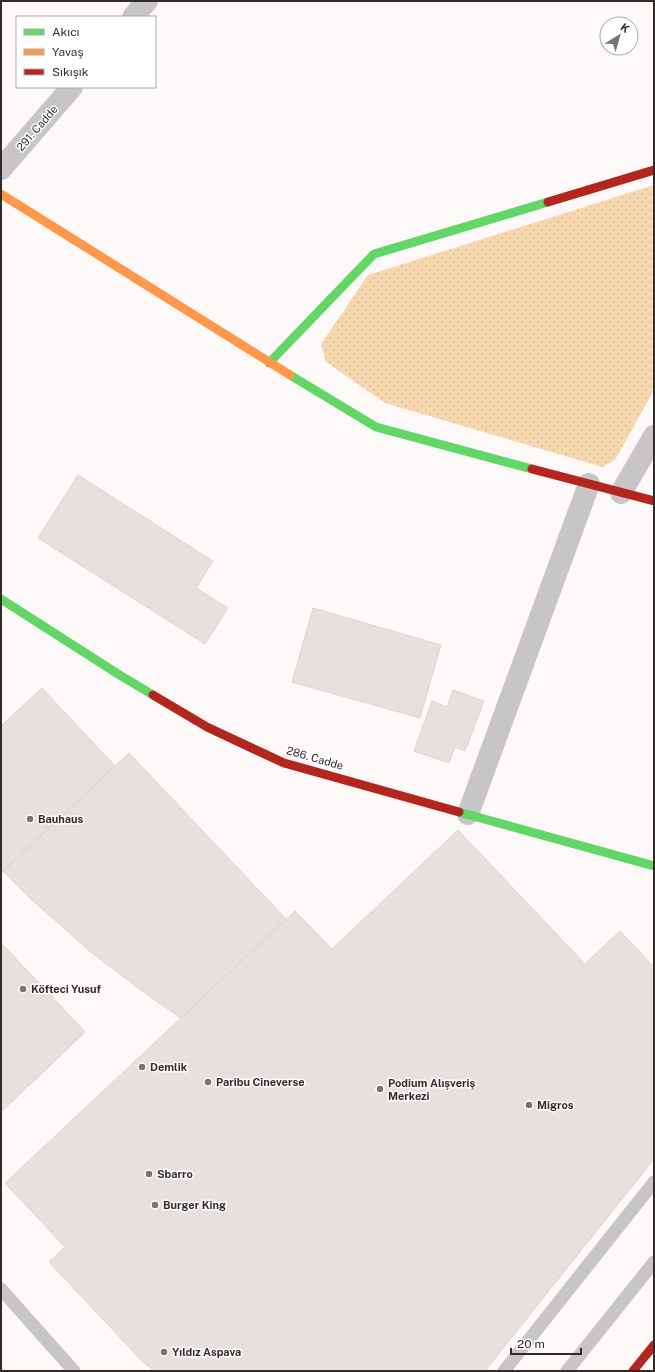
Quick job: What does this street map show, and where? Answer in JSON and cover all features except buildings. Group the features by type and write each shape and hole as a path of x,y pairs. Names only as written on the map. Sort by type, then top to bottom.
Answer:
{"street":[{"path":"134,16 147,1"},
{"name":"291. Cadde","path":"1,169 71,88"},
{"path":"269,363 374,254 654,170"},
{"path":"1,194 269,363 376,428 654,502"},
{"path":"622,493 654,436"},
{"path":"468,814 589,484"},
{"name":"286. Cadde","path":"1,599 118,674 207,727 284,763 654,866"},
{"path":"633,1371 654,1345"}],"lane":[{"path":"504,1371 654,1182"},
{"path":"567,1371 654,1262"},
{"path":"1,1289 74,1371"}],"shaded area":[{"path":"654,185 654,390 615,460 602,467 385,403 326,362 321,344 368,275"}],"traffic: fast":[{"path":"269,363 374,254 548,202"},
{"path":"290,375 376,427 532,469"},
{"path":"1,599 153,695"},
{"path":"459,812 654,866"}],"traffic: slow":[{"path":"1,194 290,375"}],"traffic: jam":[{"path":"548,202 654,170"},
{"path":"532,469 654,501"},
{"path":"153,695 207,727 284,763 459,812"},
{"path":"633,1371 654,1345"}],"place":[{"name":"Bauhaus","path":"30,819"},
{"name":"Köfteci Yusuf","path":"23,989"},
{"name":"Demlik","path":"142,1067"},
{"name":"Paribu Cineverse","path":"208,1082"},
{"name":"Podium Alışveriş Merkezi","path":"380,1089"},
{"name":"Migros","path":"529,1105"},
{"name":"Sbarro","path":"149,1174"},
{"name":"Burger King","path":"155,1205"},
{"name":"Yıldız Aspava","path":"164,1352"}]}
